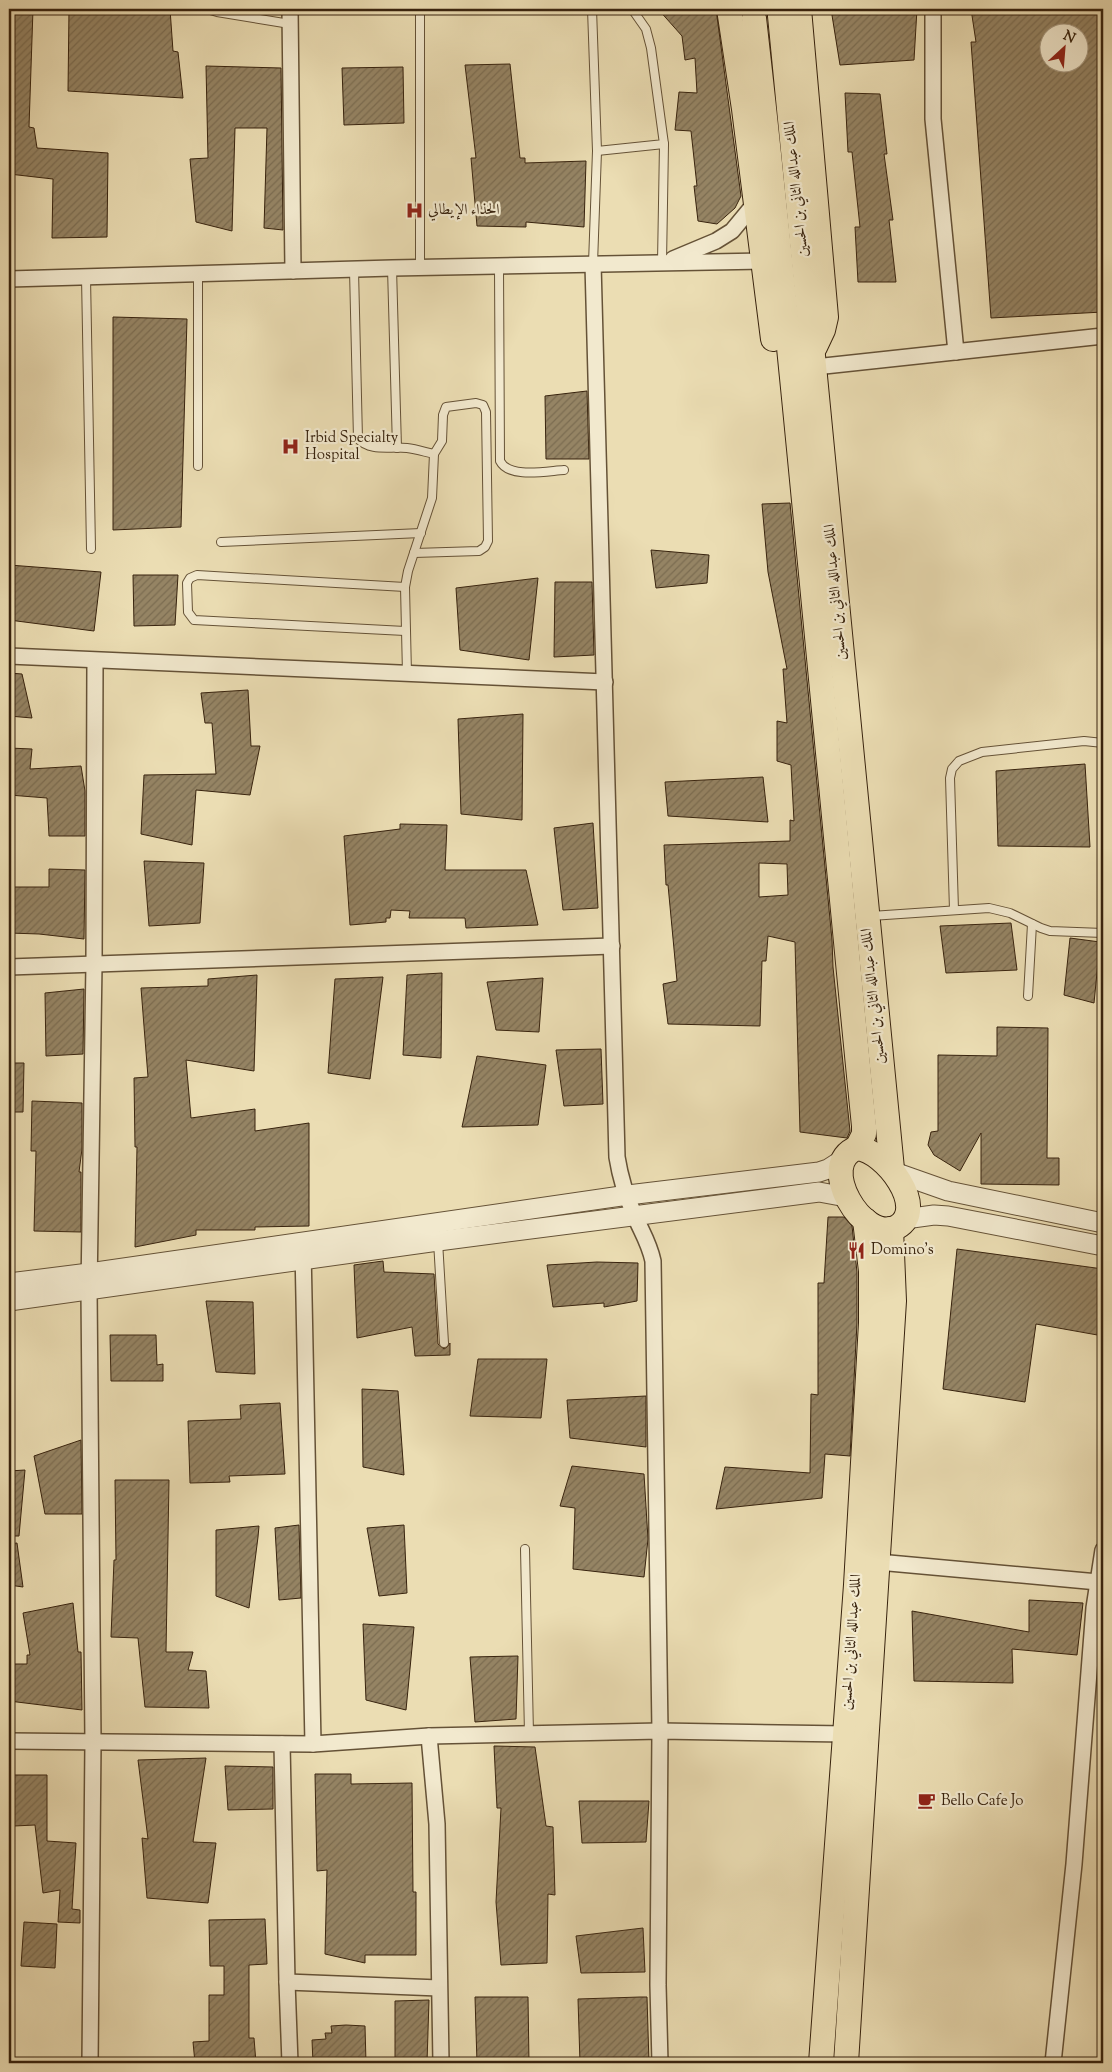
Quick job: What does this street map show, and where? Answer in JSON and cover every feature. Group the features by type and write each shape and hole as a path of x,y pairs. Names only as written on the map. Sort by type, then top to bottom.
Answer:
{"main road":[{"path":"792,13 826,317 814,360"},
{"path":"739,14 756,202 778,372 783,386 794,402"},
{"name":"الملك عبدالله الثاني بن الحسين","path":"739,14 782,261 864,1126 864,1134 850,1154"},
{"name":"الملك عبدالله الثاني بن الحسين","path":"814,360 866,916 893,1170"},
{"path":"870,1151 893,1170 900,1181 907,1201 907,1210 898,1224 882,1229 865,1220 857,1213 846,1197 841,1177 850,1154 870,1151"},
{"name":"الملك عبدالله الثاني بن الحسين","path":"821,2063 846,1734 871,1323 871,1271 865,1220"},
{"name":"الملك عبدالله الثاني بن الحسين","path":"846,2063 898,1224"}],"street":[{"path":"290,9 293,271"},
{"path":"934,9 933,119 956,352"},
{"path":"662,263 696,251 732,231 756,202"},
{"path":"9,279 392,268 764,261"},
{"path":"593,264 617,1157 634,1215 650,1245 652,1261 660,1731 658,1985 660,2063"},
{"path":"814,360 956,352 1103,336"},
{"path":"9,656 605,682"},
{"path":"90,2063 93,1742 89,1282 94,964 95,661"},
{"path":"9,967 612,946"},
{"path":"9,1301 89,1282 303,1242 628,1196 819,1172 828,1169 850,1154"},
{"path":"893,1170 948,1191 1103,1223"},
{"path":"9,1283 89,1282 303,1261 438,1241 820,1192 846,1197"},
{"path":"898,1224 934,1215 948,1216 1103,1246"},
{"path":"303,1242 313,1744"},
{"path":"1053,2063 1099,1608 1098,1582 1103,1550"},
{"path":"878,1562 1098,1582"},
{"path":"9,1741 313,1744 429,1736 660,1731 846,1734"},
{"path":"429,1736 436,1824 441,2063"},
{"path":"282,1744 290,2063"},
{"path":"287,1982 439,1988"}],"lane":[{"path":"208,9 290,24"},
{"path":"420,9 420,268"},
{"path":"592,9 597,151 593,264"},
{"path":"632,9 646,29 651,48 664,144 662,263"},
{"path":"597,151 664,144"},
{"path":"499,267 500,461 506,469 516,472 564,470"},
{"path":"392,268 397,448"},
{"path":"354,270 358,439 372,447 414,449 434,454"},
{"path":"198,274 198,466"},
{"path":"86,277 91,549"},
{"path":"407,674 405,586 414,553 432,498 434,454 442,441 443,414 446,408 476,403 483,405 486,412 488,541 485,547 479,551 414,553"},
{"path":"221,542 421,533"},
{"path":"405,586 197,575 190,578 187,583 188,612 194,620 405,631"},
{"path":"954,910 950,778 952,769 959,760 982,752 1084,741 1103,743"},
{"path":"866,916 954,910 999,910 1050,930 1103,933"},
{"path":"1028,996 1032,924"},
{"path":"438,1241 444,1343"},
{"path":"525,1549 529,1734"}],"building":[{"path":"9,9 33,9 29,127 34,128 37,148 108,153 107,237 52,238 53,179 9,174"},
{"path":"69,9 170,9 173,51 178,52 183,98 68,91"},
{"path":"658,9 716,9 741,196 735,208 717,224 698,221 694,186 697,186 691,131 675,130 679,92 697,93 695,58 685,60 682,36"},
{"path":"831,9 917,9 914,60 840,65"},
{"path":"971,9 1103,9 1103,312 991,318 971,42 976,42"},
{"path":"510,64 520,158 525,158 525,163 586,161 584,227 526,222 526,227 477,226 471,158 476,158 465,65"},
{"path":"206,66 281,68 283,230 264,228 267,128 235,128 232,231 196,222 190,159 208,158"},
{"path":"403,67 404,123 344,125 342,68"},
{"path":"845,93 880,94 887,154 884,154 893,220 889,220 896,282 858,282 855,227 860,227 852,152 848,152"},
{"path":"113,317 187,319 181,527 113,530"},
{"path":"587,391 589,459 546,459 545,396"},
{"path":"790,503 850,1131 847,1138 800,1132 795,942 768,936 766,961 762,961 760,1026 668,1024 663,984 677,981 668,885 666,885 664,845 790,841 790,820 794,821 791,765 777,761 777,721 787,723 783,669 787,669 768,572 762,504","holes":["759,863 787,864 788,895 759,897"]},
{"path":"651,550 709,555 707,583 656,588"},
{"path":"9,565 101,572 94,631 9,620"},
{"path":"133,575 178,575 175,625 134,626"},
{"path":"538,578 529,660 460,650 456,588"},
{"path":"555,582 592,582 594,655 554,657"},
{"path":"9,673 22,674 32,718 9,716"},
{"path":"248,690 251,746 260,746 250,795 196,790 192,845 141,834 144,775 216,774 212,723 205,723 201,693"},
{"path":"523,714 522,820 461,814 458,719"},
{"path":"9,748 32,749 30,769 81,766 85,791 85,836 49,836 47,798 9,795"},
{"path":"1085,764 1090,847 998,846 996,771"},
{"path":"763,777 768,822 668,816 665,782"},
{"path":"593,823 598,908 563,910 554,828"},
{"path":"400,824 447,825 445,870 526,870 538,925 466,928 465,918 409,918 410,911 391,910 390,918 386,918 386,922 350,925 344,836 400,829"},
{"path":"144,861 204,863 200,923 149,926"},
{"path":"49,869 85,870 84,939 9,933 9,887 49,887"},
{"path":"1011,923 1017,970 946,973 940,926"},
{"path":"1070,938 1100,942 1094,1003 1064,995"},
{"path":"442,973 441,1058 403,1055 407,975"},
{"path":"257,975 254,1071 186,1060 191,1118 255,1109 255,1131 309,1123 309,1226 255,1227 255,1230 196,1230 196,1235 135,1247 137,1147 135,1147 134,1078 148,1077 141,988 208,986 208,979"},
{"path":"383,977 370,1079 328,1073 335,979"},
{"path":"543,978 539,1032 496,1030 487,982"},
{"path":"84,989 83,1054 46,1056 45,993"},
{"path":"997,1027 1048,1028 1047,1158 1059,1158 1059,1185 981,1184 981,1133 960,1171 934,1155 928,1145 931,1132 938,1131 938,1055 997,1056"},
{"path":"601,1049 603,1104 564,1106 556,1050"},
{"path":"477,1056 546,1065 538,1125 462,1127"},
{"path":"9,1063 24,1063 23,1112 9,1112"},
{"path":"32,1101 82,1103 82,1149 79,1172 81,1172 81,1232 34,1231 36,1151 31,1151"},
{"path":"828,1217 844,1217 852,1226 857,1272 857,1323 850,1456 825,1454 822,1498 716,1509 725,1467 810,1473 811,1394 818,1395 818,1283 824,1283"},
{"path":"957,1249 1103,1269 1103,1336 1036,1324 1025,1402 943,1389"},
{"path":"383,1261 384,1272 434,1274 438,1344 444,1349 450,1343 450,1355 415,1356 412,1327 357,1338 354,1265"},
{"path":"597,1262 638,1263 637,1301 604,1307 604,1303 553,1307 547,1265"},
{"path":"206,1301 253,1302 255,1374 216,1372"},
{"path":"110,1335 156,1335 157,1365 163,1364 163,1381 111,1381"},
{"path":"478,1359 547,1359 541,1418 470,1416"},
{"path":"362,1389 398,1391 404,1475 363,1467"},
{"path":"646,1396 646,1447 570,1438 567,1400"},
{"path":"280,1403 285,1474 229,1476 230,1482 190,1483 188,1421 241,1419 240,1405"},
{"path":"81,1440 82,1514 45,1514 34,1456"},
{"path":"572,1466 644,1474 648,1539 644,1577 573,1569 575,1508 560,1506"},
{"path":"25,1470 19,1536 9,1536 9,1471"},
{"path":"115,1480 169,1480 166,1652 193,1652 188,1670 206,1671 209,1708 145,1707 138,1638 111,1637 114,1560 116,1560"},
{"path":"299,1525 301,1598 279,1600 275,1528"},
{"path":"404,1525 407,1593 379,1596 367,1528"},
{"path":"259,1526 249,1608 216,1596 216,1530"},
{"path":"17,1543 23,1587 9,1585 9,1544"},
{"path":"1029,1600 1083,1603 1077,1655 1012,1649 1013,1683 914,1681 912,1611 1029,1632"},
{"path":"73,1603 78,1652 81,1652 82,1710 9,1701 9,1664 27,1664 27,1655 30,1655 23,1613"},
{"path":"363,1624 414,1627 406,1710 366,1700"},
{"path":"518,1656 516,1719 475,1722 470,1657"},
{"path":"494,1746 535,1747 546,1826 553,1827 555,1895 548,1894 547,1963 501,1965 496,1902 501,1808 497,1808"},
{"path":"206,1758 193,1842 216,1843 208,1903 147,1898 142,1838 148,1839 138,1760"},
{"path":"225,1766 273,1767 273,1809 228,1810"},
{"path":"315,1774 351,1774 351,1784 412,1783 413,1892 416,1892 416,1955 365,1955 365,1963 325,1954 327,1870 317,1871"},
{"path":"9,1775 47,1775 47,1841 76,1843 72,1909 80,1910 80,1923 58,1922 60,1890 43,1893 35,1825 14,1826 13,1819 9,1820"},
{"path":"579,1801 649,1801 646,1842 582,1843"},
{"path":"265,1919 267,1964 249,1965 249,2038 254,2038 256,2063 195,2063 193,2042 209,2041 209,1995 224,1995 224,1966 210,1966 209,1920"},
{"path":"24,1922 57,1924 55,1968 21,1966"},
{"path":"643,1928 645,1972 581,1973 576,1936"},
{"path":"475,1997 528,1997 529,2063 477,2063"},
{"path":"647,1997 649,2063 580,2063 578,1999"},
{"path":"429,2000 427,2063 395,2063 395,2001"},
{"path":"331,2026 365,2026 366,2063 313,2063 312,2040 326,2039 325,2033 332,2033"}],"place":[{"name":"الحذاء الإيطالي","path":"414,210"},
{"name":"Irbid Specialty Hospital","path":"291,447"},
{"name":"Domino's","path":"857,1250"},
{"name":"Bello Cafe Jo","path":"927,1801"}]}
